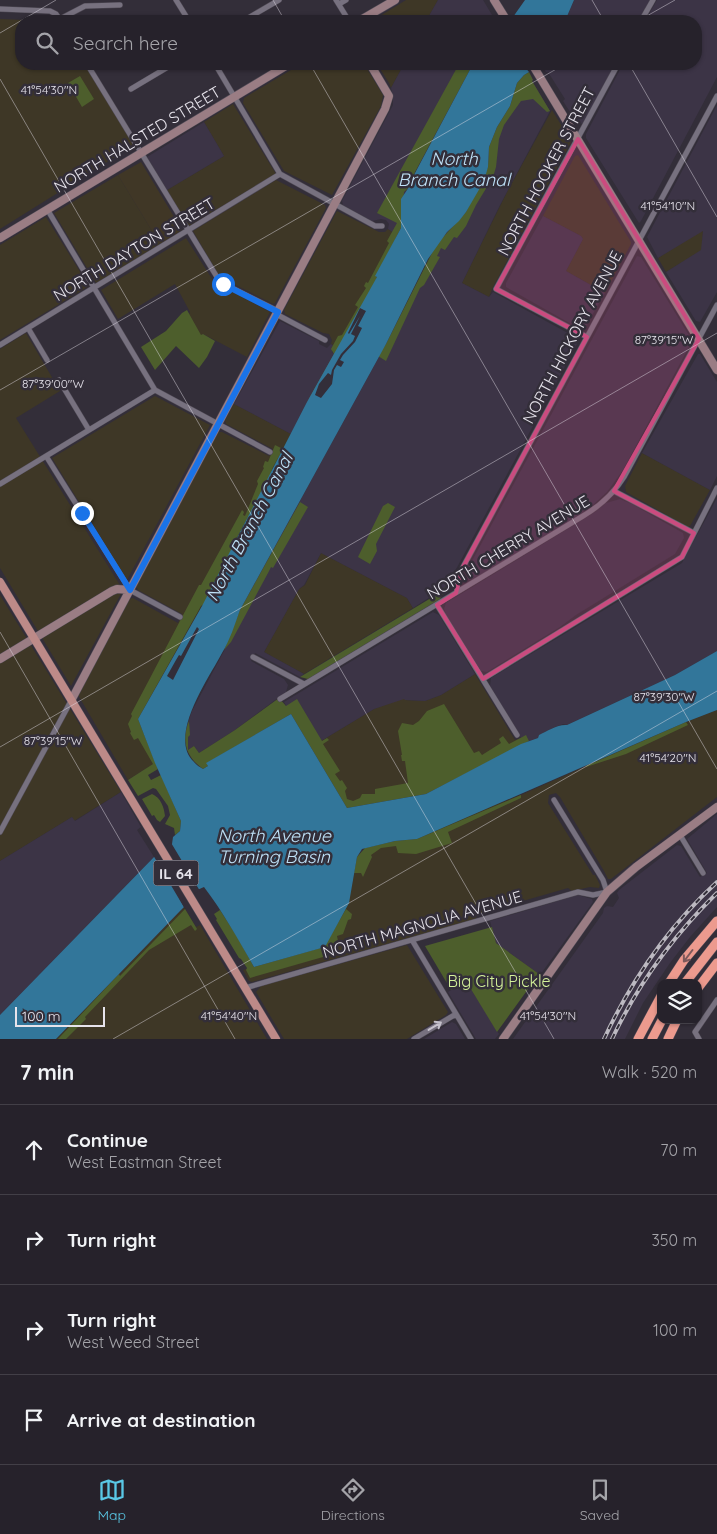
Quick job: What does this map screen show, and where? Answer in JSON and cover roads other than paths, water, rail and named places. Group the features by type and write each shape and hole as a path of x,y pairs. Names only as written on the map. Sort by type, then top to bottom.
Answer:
{"highway":[{"path":"672,979 684,960 717,921"},
{"path":"688,979 717,942"},
{"path":"702,983 717,963"},
{"path":"638,1039 657,1003"},
{"path":"652,1039 660,1024"},
{"path":"668,1039 675,1024"}],"main road":[{"path":"369,15 395,0"},
{"path":"494,0 503,15"},
{"name":"NORTH HALSTED STREET","path":"0,238 279,70"},
{"path":"72,699 386,109 389,96 374,70"},
{"path":"536,70 717,370"},
{"name":"IL 64","path":"0,582 276,1039"},
{"path":"0,659 112,591 117,589 130,590"},
{"path":"503,1039 607,892 636,867 717,807"}],"street":[{"path":"176,0 185,15"},
{"path":"253,15 279,0"},
{"path":"346,0 338,2 346,15"},
{"path":"644,15 653,0"},
{"path":"69,15 84,6 120,5"},
{"path":"0,9 50,11 57,15"},
{"path":"91,70 220,282 325,340"},
{"path":"131,89 163,70"},
{"path":"218,70 280,174 374,226 382,226"},
{"name":"NORTH HOOKER STREET","path":"587,338 496,289 615,70"},
{"name":"NORTH HICKORY AVENUE","path":"457,592 457,582 462,569 717,96"},
{"name":"NORTH DAYTON STREET","path":"0,345 280,174"},
{"path":"47,210 155,390 270,452"},
{"name":"NORTH CHERRY AVENUE","path":"280,699 592,511 614,491 624,477 717,305"},
{"path":"28,328 47,360"},
{"path":"59,380 89,430"},
{"path":"0,484 155,390"},
{"path":"46,456 130,590 180,617"},
{"path":"483,679 682,557 717,488"},
{"path":"614,491 694,533"},
{"path":"437,605 517,735"},
{"path":"253,657 304,684"},
{"path":"0,832 72,699"},
{"path":"554,800 603,880 607,892"},
{"path":"680,835 703,873"},
{"name":"NORTH MAGNOLIA AVENUE","path":"245,988 578,892 594,895 607,892"},
{"path":"412,940 471,1039"},
{"path":"699,1039 694,1032 717,1000"},
{"path":"414,1039 456,1014"}],"water":[{"path":"525,0 574,0 568,15 514,15"},
{"path":"470,70 527,70 529,72 517,83 510,106 497,127 489,147 488,167 484,181 466,212 447,232 428,259 386,344 240,610 227,643 193,708 185,738 187,751 195,763 203,769 208,766 206,763 291,714 347,808 426,794 521,744 538,738 539,735 549,730 567,725 675,675 717,651 717,710 417,839 395,841 362,849 357,857 349,903 325,947 254,967 224,916 204,887 179,898 184,907 56,1039 0,1039 0,1015 154,857 172,844 173,837 180,831 181,821 138,719 202,606 307,402 377,277 375,276 401,228 401,199"}],"railway":[{"path":"604,1039 626,996 653,955 683,917 717,882"},
{"path":"612,1039 633,999 658,961 686,926 717,893"}],"water label":[{"name":"North Branch Canal","path":"454,168"},
{"name":"North Branch Canal","path":"249,527"},
{"name":"North Avenue Turning Basin","path":"274,845"}],"park label":[{"name":"Big City Pickle","path":"499,981"}]}
